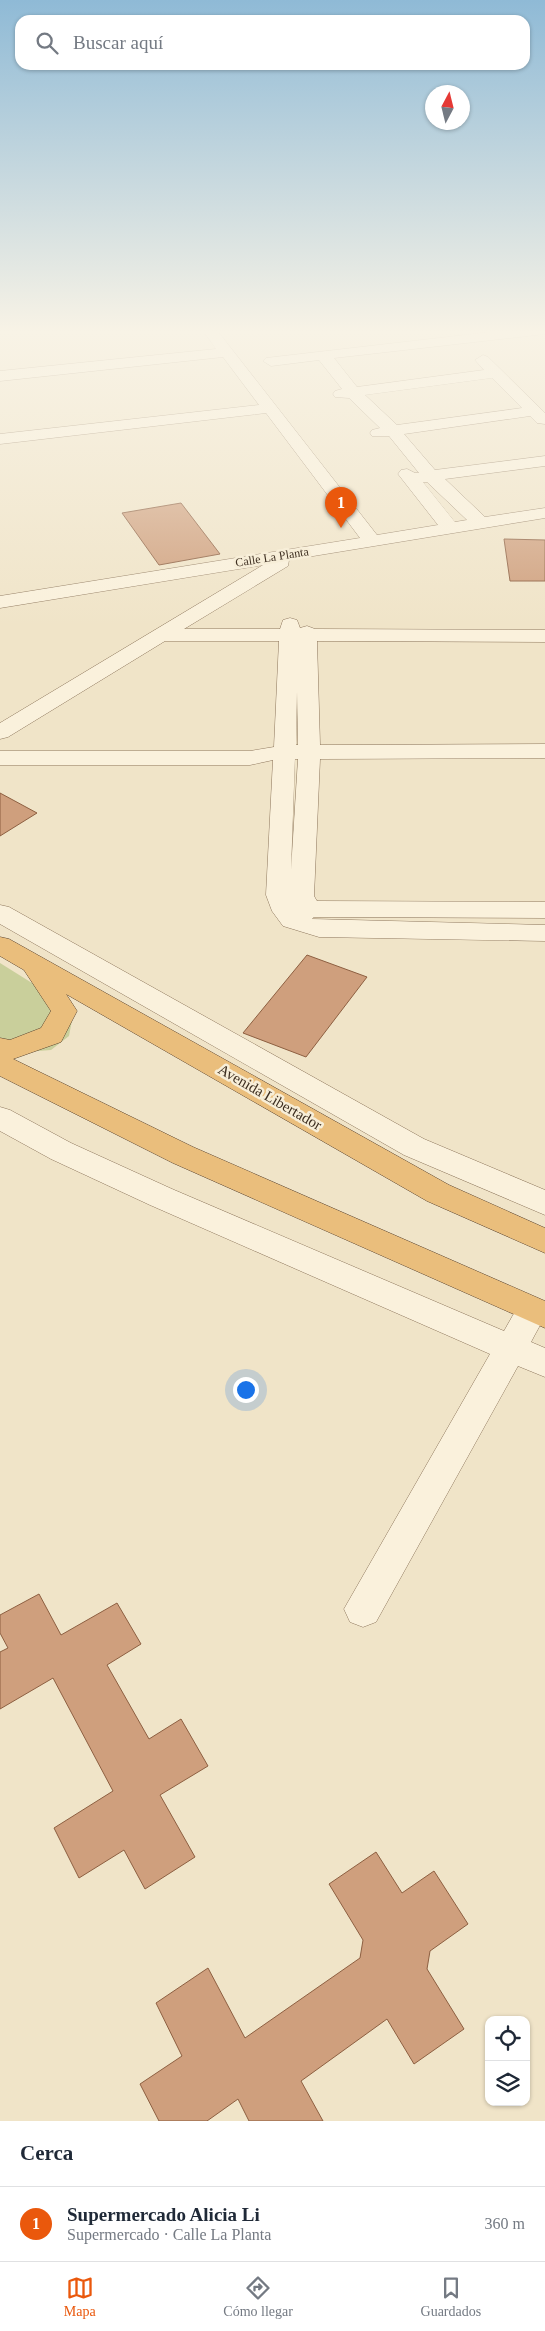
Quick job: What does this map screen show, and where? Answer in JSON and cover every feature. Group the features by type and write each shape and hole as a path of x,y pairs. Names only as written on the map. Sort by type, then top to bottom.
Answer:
{"highway":[{"name":"Avenida Libertador","path":"0,945 125,1014 438,1193 545,1241"},
{"path":"0,1048 11,1050 51,1035 64,1011 33,964"},
{"path":"0,1064 183,1156 539,1312"}],"street":[{"path":"0,439 96,428"},
{"path":"286,428 373,542"},
{"path":"370,428 386,449"},
{"path":"389,428 431,476 480,524"},
{"path":"374,434 413,428"},
{"path":"411,478 545,461"},
{"path":"399,464 451,529"},
{"name":"Calle La Planta","path":"0,602 545,514"},
{"path":"0,732 177,623 295,554"},
{"path":"177,623 298,630 545,636"},
{"path":"160,635 545,624"},
{"path":"298,630 308,760 301,917"},
{"path":"298,630 284,760 278,895 284,916 545,910"},
{"path":"0,758 250,758 308,760 545,751"},
{"path":"308,760 545,770"},
{"name":"Avenida Libertador","path":"0,913 414,1147 545,1203"},
{"path":"301,917 319,929 545,933"},
{"path":"0,1117 15,1127 61,1150 161,1197 545,1363"},
{"path":"363,1609 512,1348 539,1312"}],"green space":[{"path":"0,963 56,998 73,1015 69,1036 51,1050 12,1053 0,1048"}],"building":[{"path":"181,503 220,554 159,565 122,513"},
{"path":"504,539 545,540 545,581 510,581"},
{"path":"0,793 37,813 0,836"},
{"path":"307,955 367,977 306,1057 243,1033"},
{"path":"39,1594 61,1635 117,1603 141,1644 107,1665 149,1739 181,1719 208,1766 160,1795 195,1857 145,1889 124,1850 79,1878 54,1828 113,1791 53,1678 0,1709 0,1652 8,1648 0,1633 0,1615"},
{"path":"376,1852 402,1893 434,1871 468,1924 430,1951 427,1969 464,2029 414,2064 387,2019 301,2081 323,2121 249,2121 238,2099 207,2121 159,2121 140,2084 182,2056 156,2003 208,1968 245,2038 360,1958 363,1940 329,1884"}],"place":[{"name":"Supermercado Alicia Li","path":"341,528"}]}
